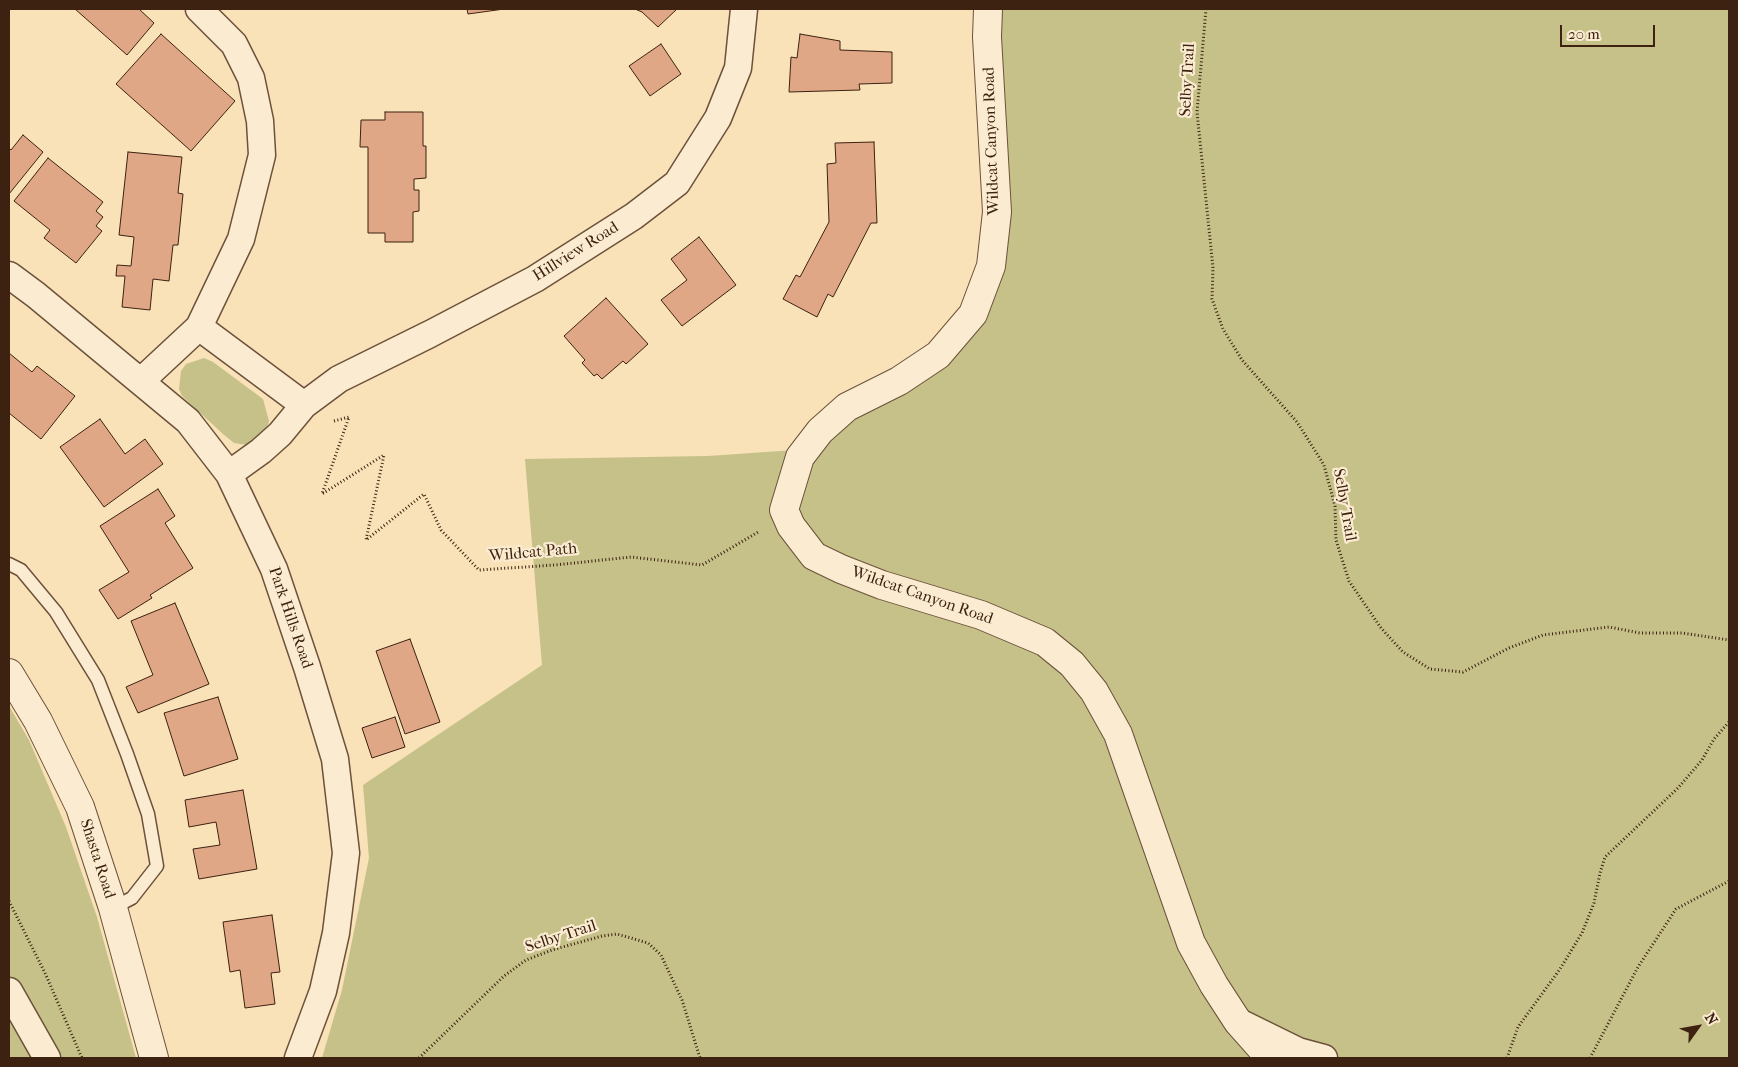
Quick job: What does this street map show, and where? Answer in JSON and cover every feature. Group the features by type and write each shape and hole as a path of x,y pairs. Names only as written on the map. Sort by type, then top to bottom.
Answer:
{"street":[{"path":"141,381 199,327 241,239 262,155 260,121 250,78 234,44 199,9"},
{"name":"Hillview Road","path":"229,474 261,451 280,434 304,405 339,379 535,279 634,216 678,183 718,118 738,68 744,9"},
{"name":"Wildcat Canyon Road","path":"988,9 987,37 996,212 990,266 973,314 938,355 899,381 847,407 820,431 800,457 784,510 791,526 814,556 882,585 981,614 1045,642 1072,664 1094,691 1118,734 1191,943 1214,985 1238,1022 1270,1058"},
{"name":"Park Hills Road","path":"9,275 188,421 229,474 274,570 307,667 335,759 346,853 336,933 323,991 298,1058"},
{"path":"199,327 304,405"},
{"name":"Shasta Road","path":"9,674 38,721 80,807 113,908 154,1058"},
{"path":"9,991 47,1058"},
{"path":"1238,1022 1298,1051 1324,1058"}],"lane":[{"path":"9,564 21,570 56,612 98,680 148,814 157,866 132,898 113,908"}],"path":[{"name":"Selby Trail","path":"1206,9 1197,112 1213,268 1212,299 1223,329 1242,360 1297,422 1324,465 1335,506 1336,540 1349,581 1381,628 1403,652 1430,669 1463,672 1509,648 1543,636 1608,627 1640,633 1682,633 1729,640"},
{"name":"Wildcat Path","path":"332,421 349,417 322,494 384,455 366,540 424,494 441,530 479,570 554,565 630,556 702,565 767,527 784,510"},
{"path":"1507,1058 1518,1027 1560,969 1582,933 1594,903 1605,857 1678,788 1702,760 1714,739 1729,722"},
{"path":"1590,1058 1638,967 1676,909 1729,881"},
{"path":"9,901 45,973 82,1058"},
{"name":"Selby Trail","path":"419,1058 504,976 526,960 552,950 602,936 617,934 648,943 661,954 682,1000 700,1058"}],"shaded area":[{"path":"985,9 1729,9 1729,1058 322,1058 342,990 369,858 363,785 542,665 525,459 708,456 795,450 926,361 991,266"},
{"path":"204,358 213,362 263,399 269,421 266,432 260,439 247,445 234,443 182,396 179,389 181,371 186,364"},
{"path":"9,706 29,740 66,827 97,917 136,1058 9,1058"}],"building":[{"path":"75,9 139,9 154,23 127,55"},
{"path":"467,9 504,9 468,14"},
{"path":"635,9 677,9 658,27 642,12"},
{"path":"161,34 235,101 191,151 116,84"},
{"path":"800,34 840,41 840,50 892,52 892,83 859,84 860,90 789,92 791,57 797,58"},
{"path":"661,44 681,74 650,96 629,66"},
{"path":"385,112 423,112 423,146 426,146 426,178 414,179 414,190 419,190 419,211 413,212 413,242 385,242 385,233 368,233 368,147 360,147 361,120 385,120"},
{"path":"23,135 43,152 9,194 9,148 11,150"},
{"path":"874,142 877,223 871,223 833,297 828,294 817,317 783,299 796,275 800,277 829,222 827,164 836,163 835,143"},
{"path":"128,152 182,157 178,193 183,194 178,245 173,245 169,281 153,279 150,310 122,307 125,276 116,276 117,265 131,266 134,237 119,235"},
{"path":"48,158 103,202 96,211 103,217 96,226 102,231 76,263 44,238 50,230 14,201"},
{"path":"699,237 736,285 682,326 661,300 687,280 671,259"},
{"path":"606,298 648,344 626,364 623,361 602,379 597,374 594,376 582,363 585,360 564,336"},
{"path":"9,353 32,372 37,366 75,396 41,439 9,413"},
{"path":"100,419 125,454 145,439 163,464 104,507 60,447"},
{"path":"158,489 175,516 165,523 193,568 150,595 152,598 118,619 99,590 129,572 100,526"},
{"path":"175,603 209,684 138,713 126,687 153,675 131,621"},
{"path":"410,639 440,722 405,734 376,651"},
{"path":"218,697 238,759 184,776 164,713"},
{"path":"395,717 405,747 372,758 362,728"},
{"path":"243,790 257,869 199,879 193,849 220,845 216,822 189,827 185,800"},
{"path":"272,915 280,972 271,973 275,1004 245,1008 240,970 230,972 223,922"}]}
